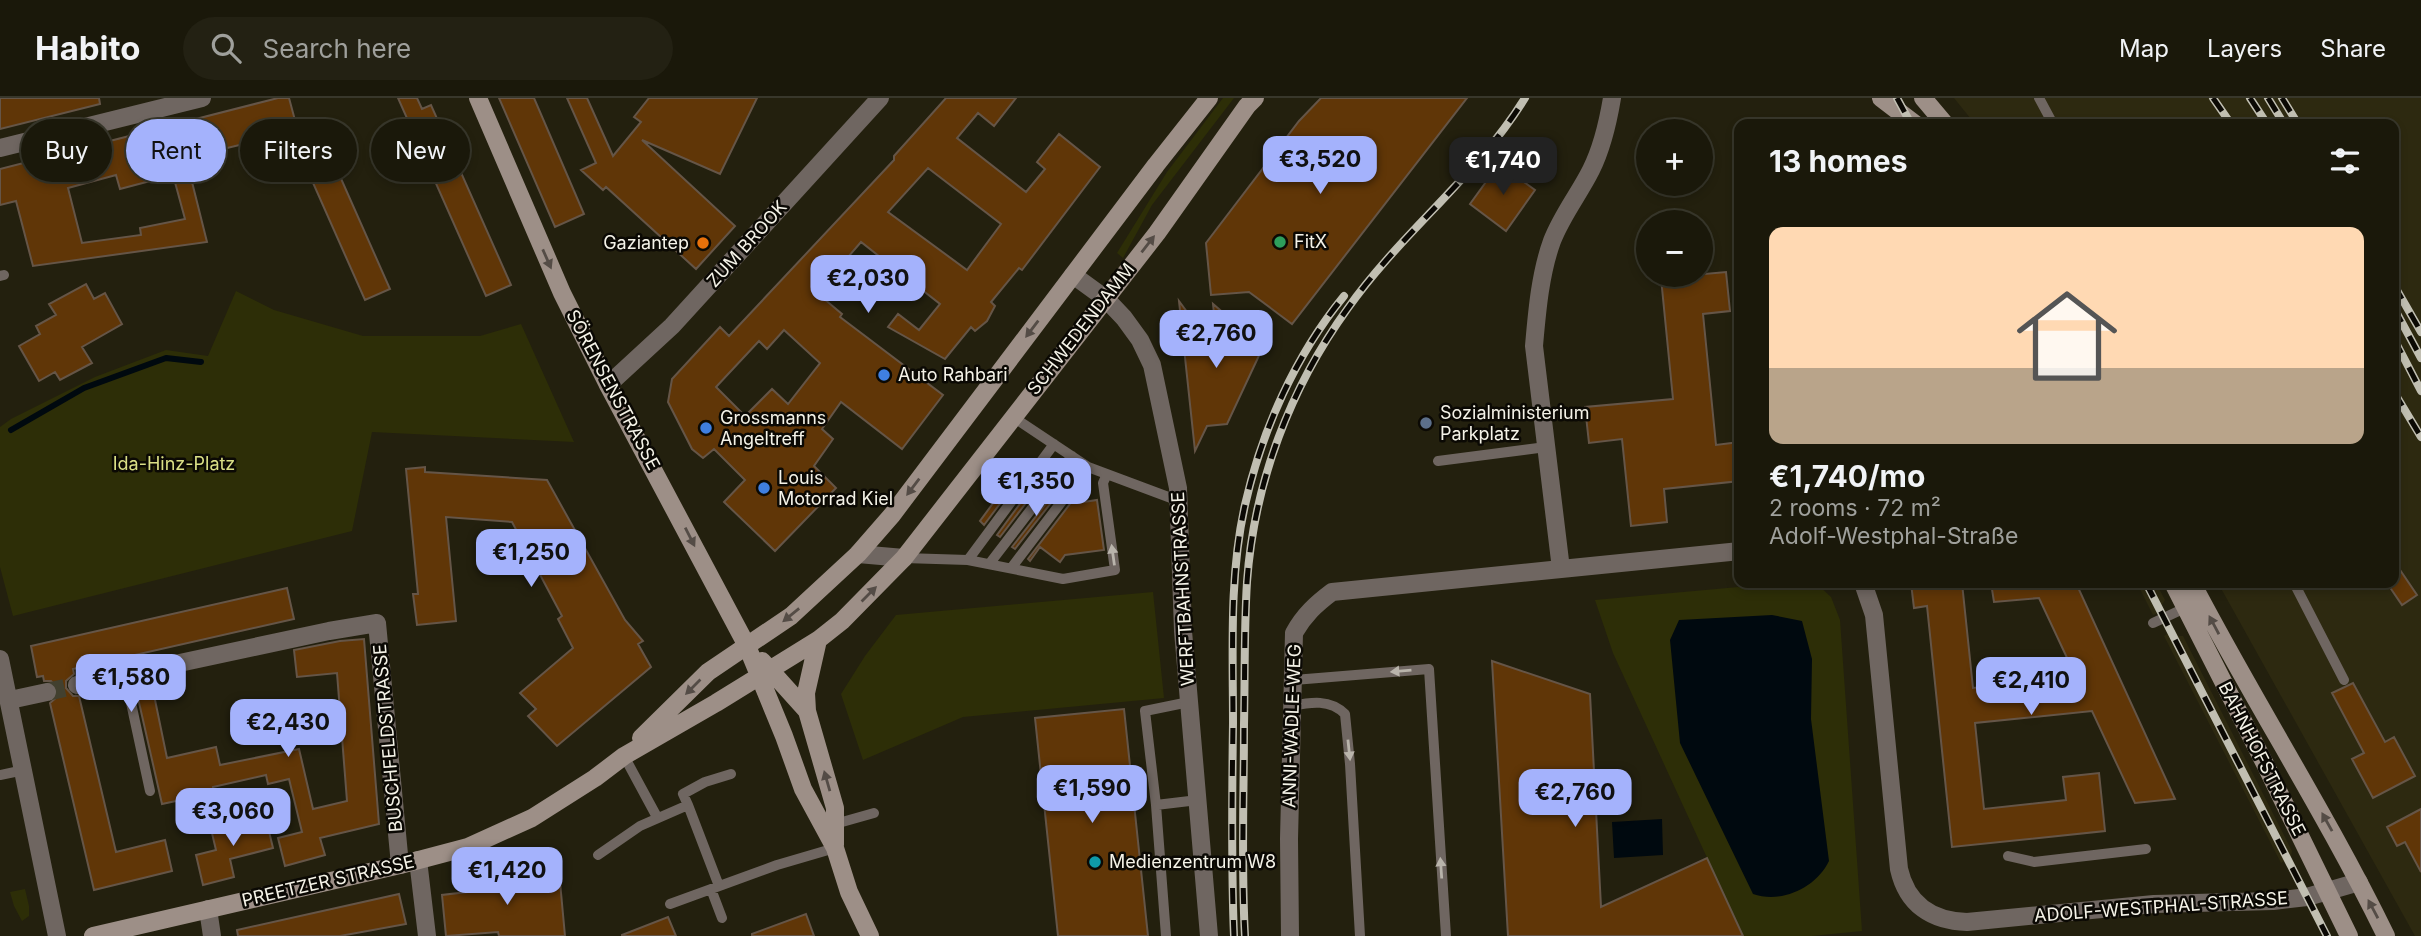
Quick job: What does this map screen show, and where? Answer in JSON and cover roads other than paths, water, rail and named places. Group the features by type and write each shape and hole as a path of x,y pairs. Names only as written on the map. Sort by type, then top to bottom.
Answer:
{"main road":[{"name":"SÖRENSENSTRASSE","path":"478,98 562,293 747,646 765,673 803,789 835,848"},
{"path":"747,646 791,616 858,554 892,515 1209,98"},
{"name":"SCHWEDENDAMM","path":"765,673 818,640 842,621 904,558 1164,223 1255,98"},
{"path":"1881,98 1908,119"},
{"path":"1923,98 1941,119"},
{"name":"BAHNHOFSTRASSE","path":"2175,588 2349,936"},
{"name":"BAHNHOFSTRASSE","path":"2195,588 2359,882 2386,936"},
{"path":"818,640 806,693 807,711 835,808 835,848 849,892 870,936"},
{"name":"PREETZER STRASSE","path":"624,756 708,672 747,646"},
{"path":"765,673 807,711"},
{"name":"PREETZER STRASSE","path":"93,936 468,847 532,818 624,756 765,673"}],"street":[{"path":"0,149 202,98"},
{"name":"ZUM BROOK","path":"608,385 672,326 880,98"},
{"path":"1612,98 1608,121 1591,170 1575,194 1552,241 1541,284 1534,346 1561,569 1734,552"},
{"name":"WERFTBAHNSTRASSE","path":"1073,275 1106,299 1124,318 1140,340 1152,365 1180,501 1183,631 1209,936"},
{"path":"858,554 904,558"},
{"name":"ANNI-WADLE-WEG","path":"1290,936 1289,839 1294,634 1314,605 1332,592 1561,569"},
{"name":"ADOLF-WESTPHAL-STRASSE","path":"1865,588 1874,615 1899,869 1907,892 1925,911 1945,920 1967,922 2154,904 2273,901 2308,897 2359,882"},
{"name":"BUSCHFELDSTRASSE","path":"77,685 377,623 400,865"},
{"path":"0,659 57,936"},
{"path":"10,700 47,692"},
{"path":"418,860 427,936"},
{"path":"208,909 212,936"}],"lane":[{"path":"2039,98 2050,119"},
{"path":"1013,417 1088,467 1180,501"},
{"path":"968,560 1054,444"},
{"path":"1438,460 1546,447"},
{"path":"990,563 1072,456"},
{"path":"1012,567 1088,467"},
{"path":"904,558 968,560 1063,579 1115,570 1103,483 1107,474"},
{"path":"2297,588 2344,680"},
{"path":"2153,623 2185,608"},
{"path":"1294,680 1429,669 1446,936"},
{"path":"125,675 150,791"},
{"path":"1166,936 1156,805 1145,711 1189,702"},
{"path":"1292,706 1315,702 1338,707 1345,714 1360,936"},
{"path":"624,756 657,817"},
{"path":"0,775 24,770"},
{"path":"722,918 715,888 683,794 705,782 732,774"},
{"path":"1156,805 1198,800"},
{"path":"598,855 640,826 688,805"},
{"path":"835,824 874,813"},
{"path":"670,904 777,865 835,848"},
{"path":"2008,856 2034,862 2146,849"}],"waterway":[{"path":"11,430 84,388 166,358 201,362"}],"tunnel":[{"path":"47,692 77,685"}],"railway":[{"path":"1245,936 1243,830 1247,582 1258,509 1278,438 1309,371 1348,308 1391,255 1485,153 1525,98"},
{"path":"1897,98 1908,119"},
{"path":"2213,98 2228,119"},
{"path":"2250,98 2264,119"},
{"path":"2268,98 2281,119"},
{"path":"2282,98 2295,119"},
{"path":"2399,294 2421,332"},
{"path":"1234,936 1233,641 1234,586 1240,532 1252,477 1282,395 1310,343 1344,296"},
{"path":"2399,317 2421,358"},
{"path":"2399,349 2421,391"},
{"path":"2399,400 2421,437"},
{"path":"2149,588 2327,936"}],"place":[{"name":"FitX","path":"1280,242"},
{"name":"Gaziantep","path":"703,243"},
{"name":"Auto Rahbari","path":"884,375"},
{"name":"Sozialministerium Parkplatz","path":"1426,423"},
{"name":"Grossmanns Angeltreff","path":"706,428"},
{"name":"Louis Motorrad Kiel","path":"764,488"},
{"name":"Medienzentrum W8","path":"1095,862"}],"park label":[{"name":"Ida-Hinz-Platz","path":"174,464"}]}
